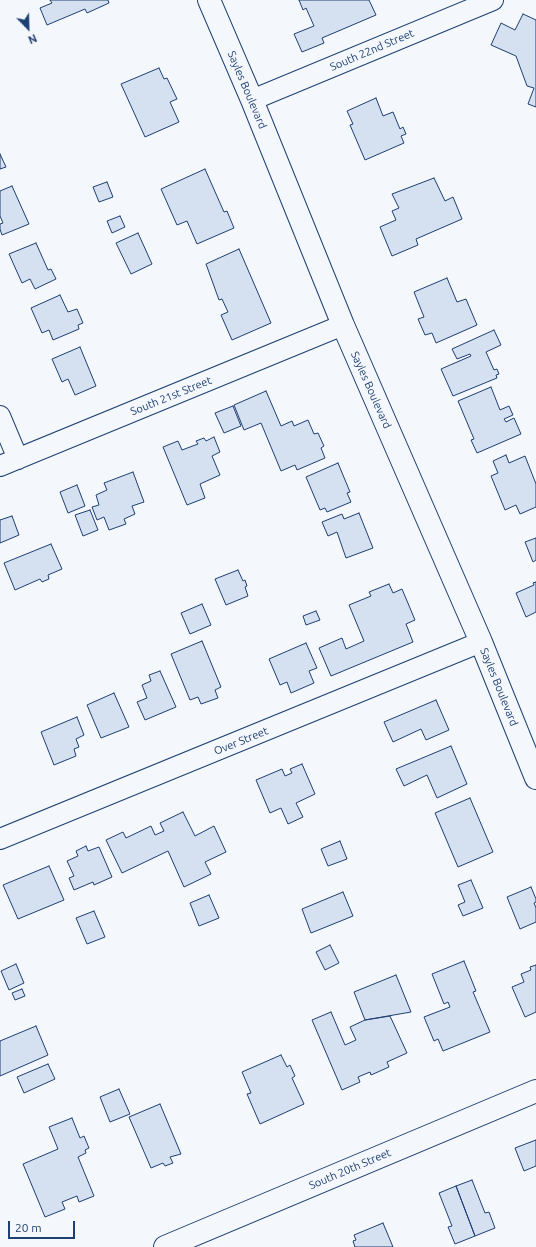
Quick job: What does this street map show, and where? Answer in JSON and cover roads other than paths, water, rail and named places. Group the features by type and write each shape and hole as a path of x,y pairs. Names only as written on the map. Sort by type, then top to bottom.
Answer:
{"main road":[{"name":"Sayles Boulevard","path":"209,0 252,100 343,325 481,642 536,778"},
{"name":"South 20th Street","path":"172,1246 536,1091"}],"street":[{"name":"South 22nd Street","path":"252,100 493,0"},
{"name":"South 21st Street","path":"0,466 343,325"},
{"path":"0,416 18,459"},
{"name":"Over Street","path":"0,839 481,642"}]}
